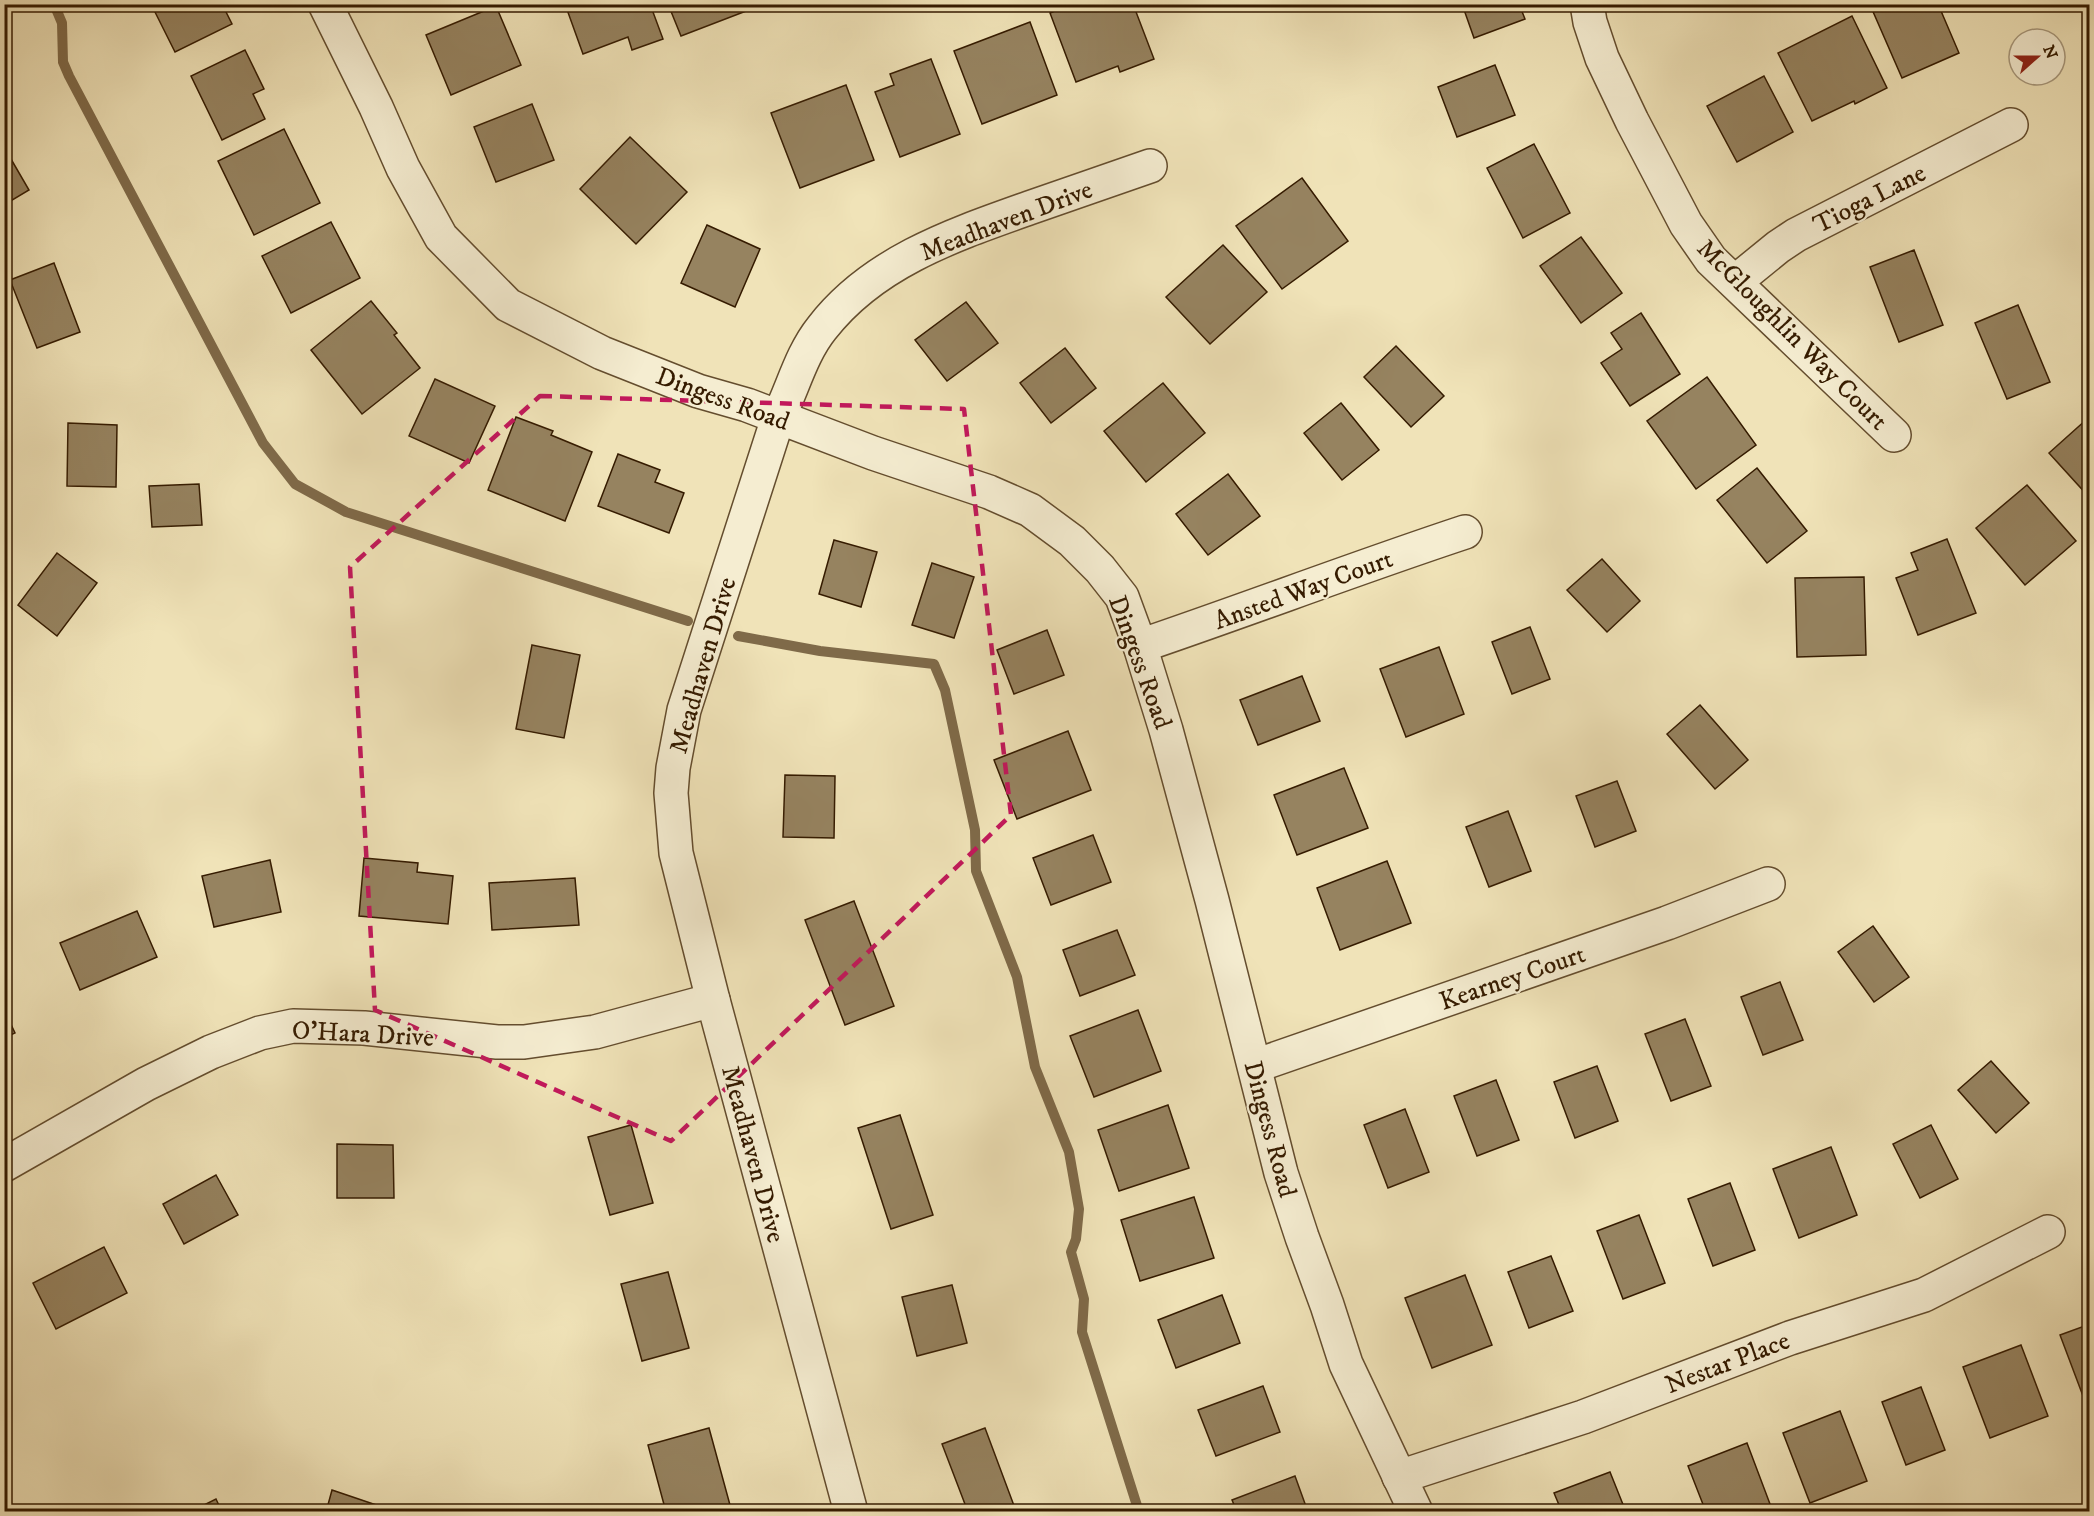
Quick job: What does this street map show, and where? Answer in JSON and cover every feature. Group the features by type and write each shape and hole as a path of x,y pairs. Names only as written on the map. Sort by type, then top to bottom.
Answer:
{"street":[{"name":"McGloughlin Way Court","path":"1587,4 1590,22 1602,58 1681,214 1711,260 1894,435"},
{"name":"Dingess Road","path":"336,8 403,168 441,237 508,305 602,353 698,392 747,405 989,492 1030,510 1072,541 1100,569 1122,597 1166,730 1281,1173 1346,1364 1416,1512"},
{"name":"Tioga Lane","path":"1735,282 1796,235 2011,125"},
{"name":"Meadhaven Drive","path":"851,1512 713,1000 676,853 671,793 673,768 684,710 778,418 803,359 821,328 849,298 879,273 922,250 967,230 1150,166"},
{"name":"Ansted Way Court","path":"1140,646 1258,606 1388,557 1465,532"},
{"name":"Kearney Court","path":"1255,1066 1668,923 1768,884"},
{"name":"O'Hara Drive","path":"4,1165 146,1084 212,1052 260,1034 293,1026 364,1028 497,1042 524,1042 595,1032 713,1000"},
{"name":"Nestar Place","path":"1399,1477 1583,1417 1790,1338 1924,1295 2048,1232"}],"highlighted area":[{"path":"540,396 964,409 1011,815 671,1141 375,1010 350,567"}],"building":[{"path":"151,4 222,4 232,24 175,52"},
{"path":"565,4 650,4 663,39 632,50 628,37 583,54"},
{"path":"668,4 753,4 754,8 681,36"},
{"path":"1072,4 1133,4 1154,59 1120,72 1118,66 1076,82 1050,13"},
{"path":"1462,4 1519,4 1525,19 1474,38"},
{"path":"1876,4 1938,4 1959,53 1902,78 1871,7"},
{"path":"496,6 521,65 451,95 426,35"},
{"path":"1852,16 1887,88 1812,121 1778,53"},
{"path":"1030,22 1057,95 982,124 954,51"},
{"path":"245,50 264,89 253,94 265,119 222,140 191,76"},
{"path":"931,59 960,134 900,157 875,92 894,85 890,74"},
{"path":"1495,65 1515,115 1457,137 1438,87"},
{"path":"1764,76 1793,132 1737,162 1707,106"},
{"path":"846,85 874,160 800,188 771,113"},
{"path":"532,104 554,160 496,182 474,127"},
{"path":"284,129 320,203 254,235 218,161"},
{"path":"630,137 687,192 636,244 580,189"},
{"path":"1534,144 1570,213 1523,238 1487,168"},
{"path":"4,147 29,190 4,205"},
{"path":"1302,178 1348,241 1282,289 1236,226"},
{"path":"331,222 360,278 291,313 262,256"},
{"path":"707,225 760,249 735,307 681,283"},
{"path":"1581,237 1622,293 1581,323 1540,266"},
{"path":"1223,245 1267,292 1210,344 1166,297"},
{"path":"1914,250 1943,325 1899,342 1870,267"},
{"path":"54,263 80,332 37,348 10,280"},
{"path":"371,301 397,333 394,335 420,368 362,414 311,350"},
{"path":"966,302 998,343 947,381 915,340"},
{"path":"2018,305 2050,382 2007,399 1975,323"},
{"path":"1641,313 1680,374 1630,406 1601,363 1622,349 1611,333"},
{"path":"1396,346 1444,396 1411,427 1364,377"},
{"path":"1065,348 1096,388 1051,423 1020,383"},
{"path":"1707,377 1756,445 1696,489 1647,421"},
{"path":"435,379 495,406 469,463 409,436"},
{"path":"1163,383 1205,433 1146,482 1104,431"},
{"path":"1341,403 1379,450 1342,480 1304,433"},
{"path":"516,417 553,431 551,435 592,452 565,521 488,490"},
{"path":"2087,419 2090,422 2089,497 2049,453"},
{"path":"68,423 117,425 116,487 67,486"},
{"path":"618,454 660,470 655,482 684,493 669,533 598,506"},
{"path":"1757,468 1807,531 1767,563 1717,500"},
{"path":"1228,474 1260,516 1208,555 1176,514"},
{"path":"199,484 202,525 152,527 149,486"},
{"path":"2027,485 2076,541 2025,585 1976,528"},
{"path":"1947,539 1976,613 1918,635 1896,578 1918,570 1911,553"},
{"path":"834,540 877,552 861,607 819,594"},
{"path":"57,553 97,583 57,636 18,605"},
{"path":"1602,559 1640,601 1607,632 1567,590"},
{"path":"932,563 974,577 954,638 912,625"},
{"path":"1864,577 1866,655 1797,657 1795,578"},
{"path":"1530,627 1550,679 1512,694 1492,642"},
{"path":"1047,630 1064,675 1014,694 997,650"},
{"path":"532,645 580,655 564,738 516,729"},
{"path":"1439,647 1464,714 1406,737 1380,669"},
{"path":"1302,676 1320,721 1258,745 1240,700"},
{"path":"1700,705 1748,760 1715,789 1667,734"},
{"path":"1068,731 1091,790 1017,819 994,760"},
{"path":"1344,768 1368,828 1297,855 1274,795"},
{"path":"785,775 835,776 834,838 783,837"},
{"path":"1617,781 1636,831 1595,847 1576,796"},
{"path":"1508,811 1531,871 1489,887 1466,827"},
{"path":"1093,835 1111,882 1051,905 1033,858"},
{"path":"364,858 418,863 417,872 453,876 448,924 359,916"},
{"path":"270,860 281,912 214,927 202,876"},
{"path":"1387,861 1411,923 1340,950 1317,888"},
{"path":"575,878 579,925 492,930 489,883"},
{"path":"854,901 894,1006 845,1025 805,920"},
{"path":"137,911 157,957 80,990 60,943"},
{"path":"1873,926 1909,977 1874,1002 1838,952"},
{"path":"1117,930 1135,975 1080,996 1063,950"},
{"path":"1780,982 1803,1040 1763,1055 1741,997"},
{"path":"4,1010 15,1033 4,1038"},
{"path":"1138,1010 1161,1071 1094,1097 1070,1036"},
{"path":"1685,1019 1711,1086 1671,1101 1645,1034"},
{"path":"1991,1061 2029,1103 1996,1133 1958,1090"},
{"path":"1597,1066 1618,1121 1575,1138 1554,1082"},
{"path":"1496,1080 1519,1140 1477,1156 1454,1096"},
{"path":"1168,1105 1189,1168 1119,1191 1098,1130"},
{"path":"1405,1109 1429,1172 1388,1188 1364,1125"},
{"path":"900,1115 933,1215 891,1229 858,1128"},
{"path":"631,1125 653,1203 610,1215 588,1137"},
{"path":"1931,1125 1958,1179 1920,1198 1893,1144"},
{"path":"337,1144 393,1145 394,1198 337,1198"},
{"path":"1831,1147 1857,1215 1799,1238 1773,1169"},
{"path":"216,1175 238,1215 184,1244 163,1204"},
{"path":"1730,1183 1755,1250 1713,1266 1688,1199"},
{"path":"1194,1197 1214,1258 1140,1281 1121,1220"},
{"path":"1639,1215 1665,1283 1623,1299 1597,1231"},
{"path":"104,1247 127,1293 56,1329 33,1283"},
{"path":"1551,1256 1573,1311 1529,1328 1508,1272"},
{"path":"668,1272 689,1348 642,1361 621,1284"},
{"path":"1465,1275 1492,1345 1432,1368 1405,1298"},
{"path":"952,1285 967,1343 917,1356 902,1297"},
{"path":"1222,1295 1240,1343 1176,1368 1158,1320"},
{"path":"2090,1324 2090,1393 2083,1396 2060,1335"},
{"path":"2021,1345 2048,1416 1990,1438 1963,1367"},
{"path":"1263,1386 1280,1432 1216,1456 1198,1410"},
{"path":"1921,1387 1945,1450 1906,1465 1882,1402"},
{"path":"1840,1411 1867,1481 1810,1503 1783,1433"},
{"path":"709,1428 730,1505 708,1512 666,1512 648,1445"},
{"path":"985,1428 1015,1512 968,1512 942,1444"},
{"path":"1747,1443 1773,1512 1706,1512 1688,1466"},
{"path":"1610,1472 1626,1512 1562,1512 1554,1493"},
{"path":"1295,1476 1308,1512 1237,1512 1232,1500"},
{"path":"332,1490 397,1512 326,1512"},
{"path":"216,1499 222,1512 190,1512"}],"waterway":[{"path":"54,4 62,23 63,62 69,76 263,443 295,484 346,512 688,621"},
{"path":"738,636 820,651 934,664 945,690 975,830 976,871 1017,977 1035,1067 1069,1152 1079,1209 1076,1239 1071,1252 1084,1299 1082,1332 1139,1512"}]}
